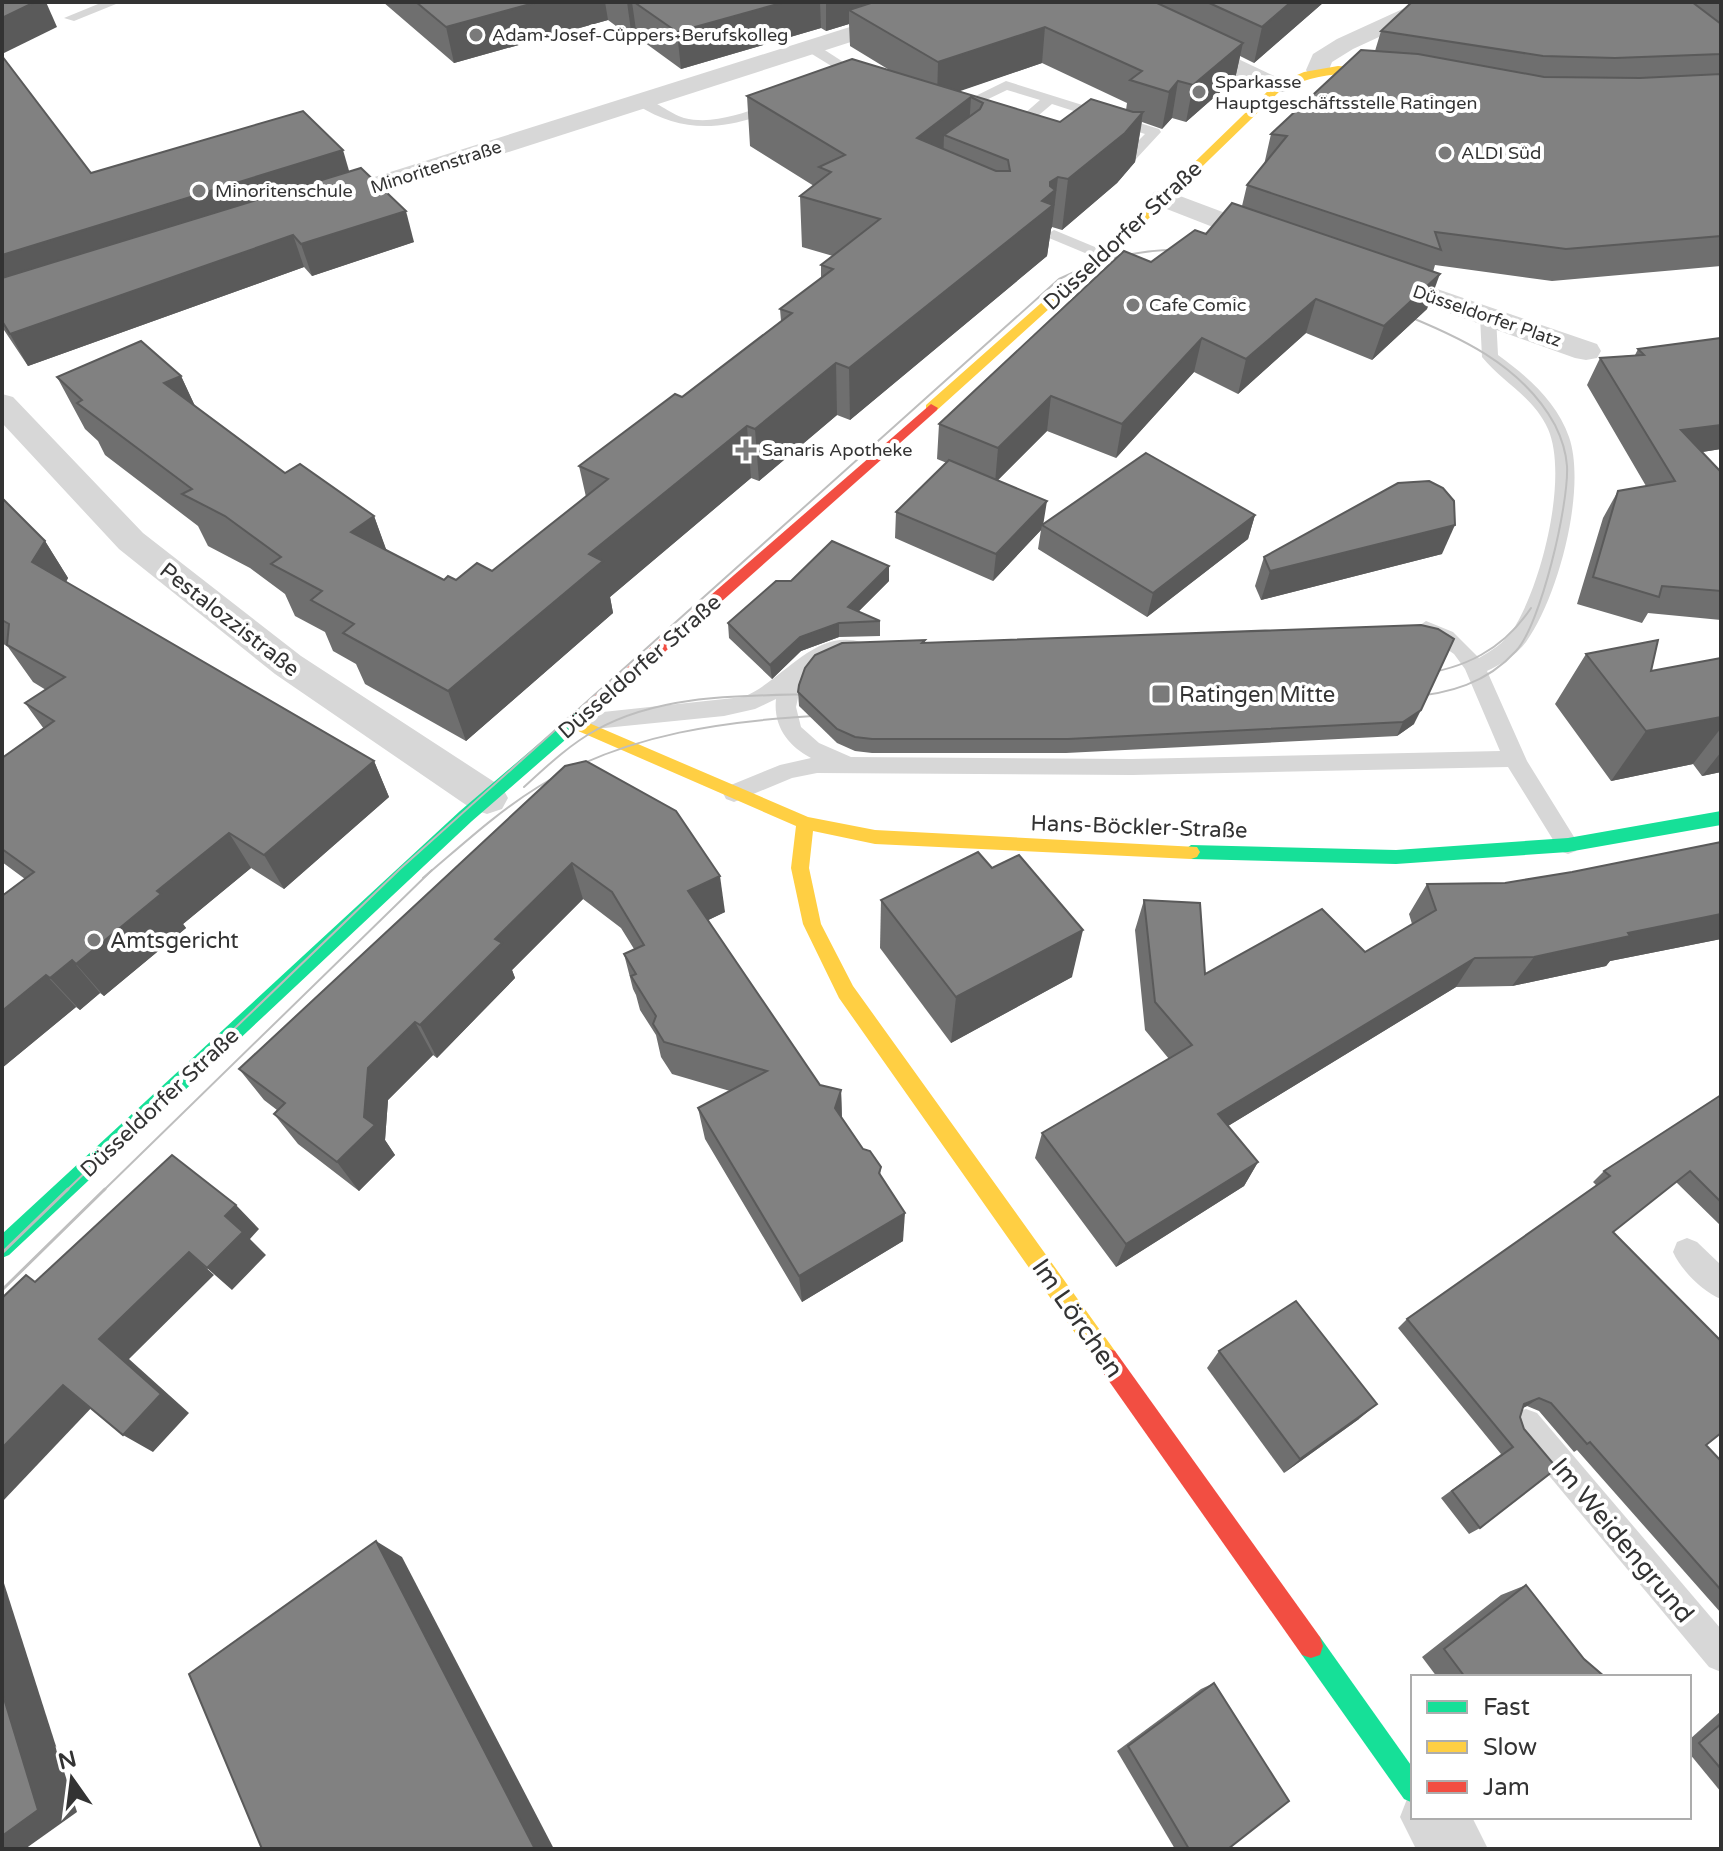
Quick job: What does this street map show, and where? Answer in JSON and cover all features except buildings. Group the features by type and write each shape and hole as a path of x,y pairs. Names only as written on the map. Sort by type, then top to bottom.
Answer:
{"street":[{"name":"Minoritenstraße","path":"298,210 952,2"},
{"path":"1100,2 1278,87 1318,70 1368,69 1420,78"},
{"path":"1318,70 1321,59 1345,44 1436,2"},
{"name":"Düsseldorfer Straße","path":"2,1248 487,798 1102,255 1278,87"},
{"path":"1164,198 1297,249"},
{"name":"Düsseldorfer Platz","path":"1354,269 1586,351"},
{"name":"Pestalozzistraße","path":"2,404 131,541 288,665 487,798"},
{"name":"Hans-Böckler-Straße","path":"575,723 805,823 875,837 1310,857 1396,857 1568,845 1721,818"},
{"name":"Im Lörchen","path":"805,823 800,868 812,924 846,992 1411,1787"},
{"path":"1433,1819 1455,1849"}],"lane":[{"path":"70,18 115,2"},
{"path":"812,48 871,84 850,84"},
{"path":"938,115 959,109 1006,85 1154,132 1131,156 1090,143"},
{"path":"1050,99 1023,121 1063,134"},
{"path":"642,102 661,116 714,126 790,103"},
{"path":"1054,235 1102,255"},
{"path":"1476,668 1494,660 1522,631 1543,578 1566,495 1567,479 1561,439 1553,422 1532,393 1490,357 1488,317"},
{"path":"1398,626 1443,633 1476,668 1515,759 1568,845"},
{"path":"575,723 730,707 759,699 822,652 871,646"},
{"path":"794,674 784,699 785,714 792,731 803,744 821,755 852,764"},
{"path":"734,793 788,771 817,765 1162,767 1515,759"},
{"path":"1687,1252 1721,1285"},
{"name":"Im Weidengrund","path":"1526,1424 1721,1655"}],"tram line":[{"path":"66,1191 400,869 1059,279 1090,265 1122,256 1189,250"},
{"path":"1395,311 1441,330 1486,354 1525,385 1555,425 1567,466 1552,563 1535,616 1516,651 1493,671 1466,685 1407,697"},
{"path":"1415,675 1450,668 1481,655 1508,635 1531,608"},
{"path":"524,787 586,736 648,709 705,699 819,694"},
{"path":"429,873 523,797 572,769 607,754 642,742 717,726 831,715"},
{"path":"429,873 432,870"},
{"path":"103,1191 429,873"},
{"path":"423,878 429,873"},
{"path":"2,1253 68,1189"},
{"path":"2,1290 105,1189"}],"traffic: fast":[{"path":"2,1248 466,816 589,710"},
{"path":"1191,852 1396,857 1568,845 1721,818"},
{"path":"1311,1646 1411,1787"}],"traffic: slow":[{"path":"931,408 1140,221 1278,87 1308,74 1338,69 1402,74"},
{"path":"575,723 805,823 875,837 1191,852"},
{"path":"805,823 800,868 812,924 846,992 1107,1359"}],"traffic: jam":[{"path":"589,710 931,408"},
{"path":"1107,1359 1311,1646"}],"place":[{"name":"Adam-Josef-Cüppers-Berufskolleg","path":"476,35"},
{"name":"Sparkasse Hauptgeschäftsstelle Ratingen","path":"1199,92"},
{"name":"ALDI Süd","path":"1445,153"},
{"name":"Minoritenschule","path":"199,191"},
{"name":"Cafe Comic","path":"1133,305"},
{"name":"Sanaris Apotheke","path":"746,450"},
{"name":"Ratingen Mitte","path":"1161,694"},
{"name":"Amtsgericht","path":"94,940"}]}
